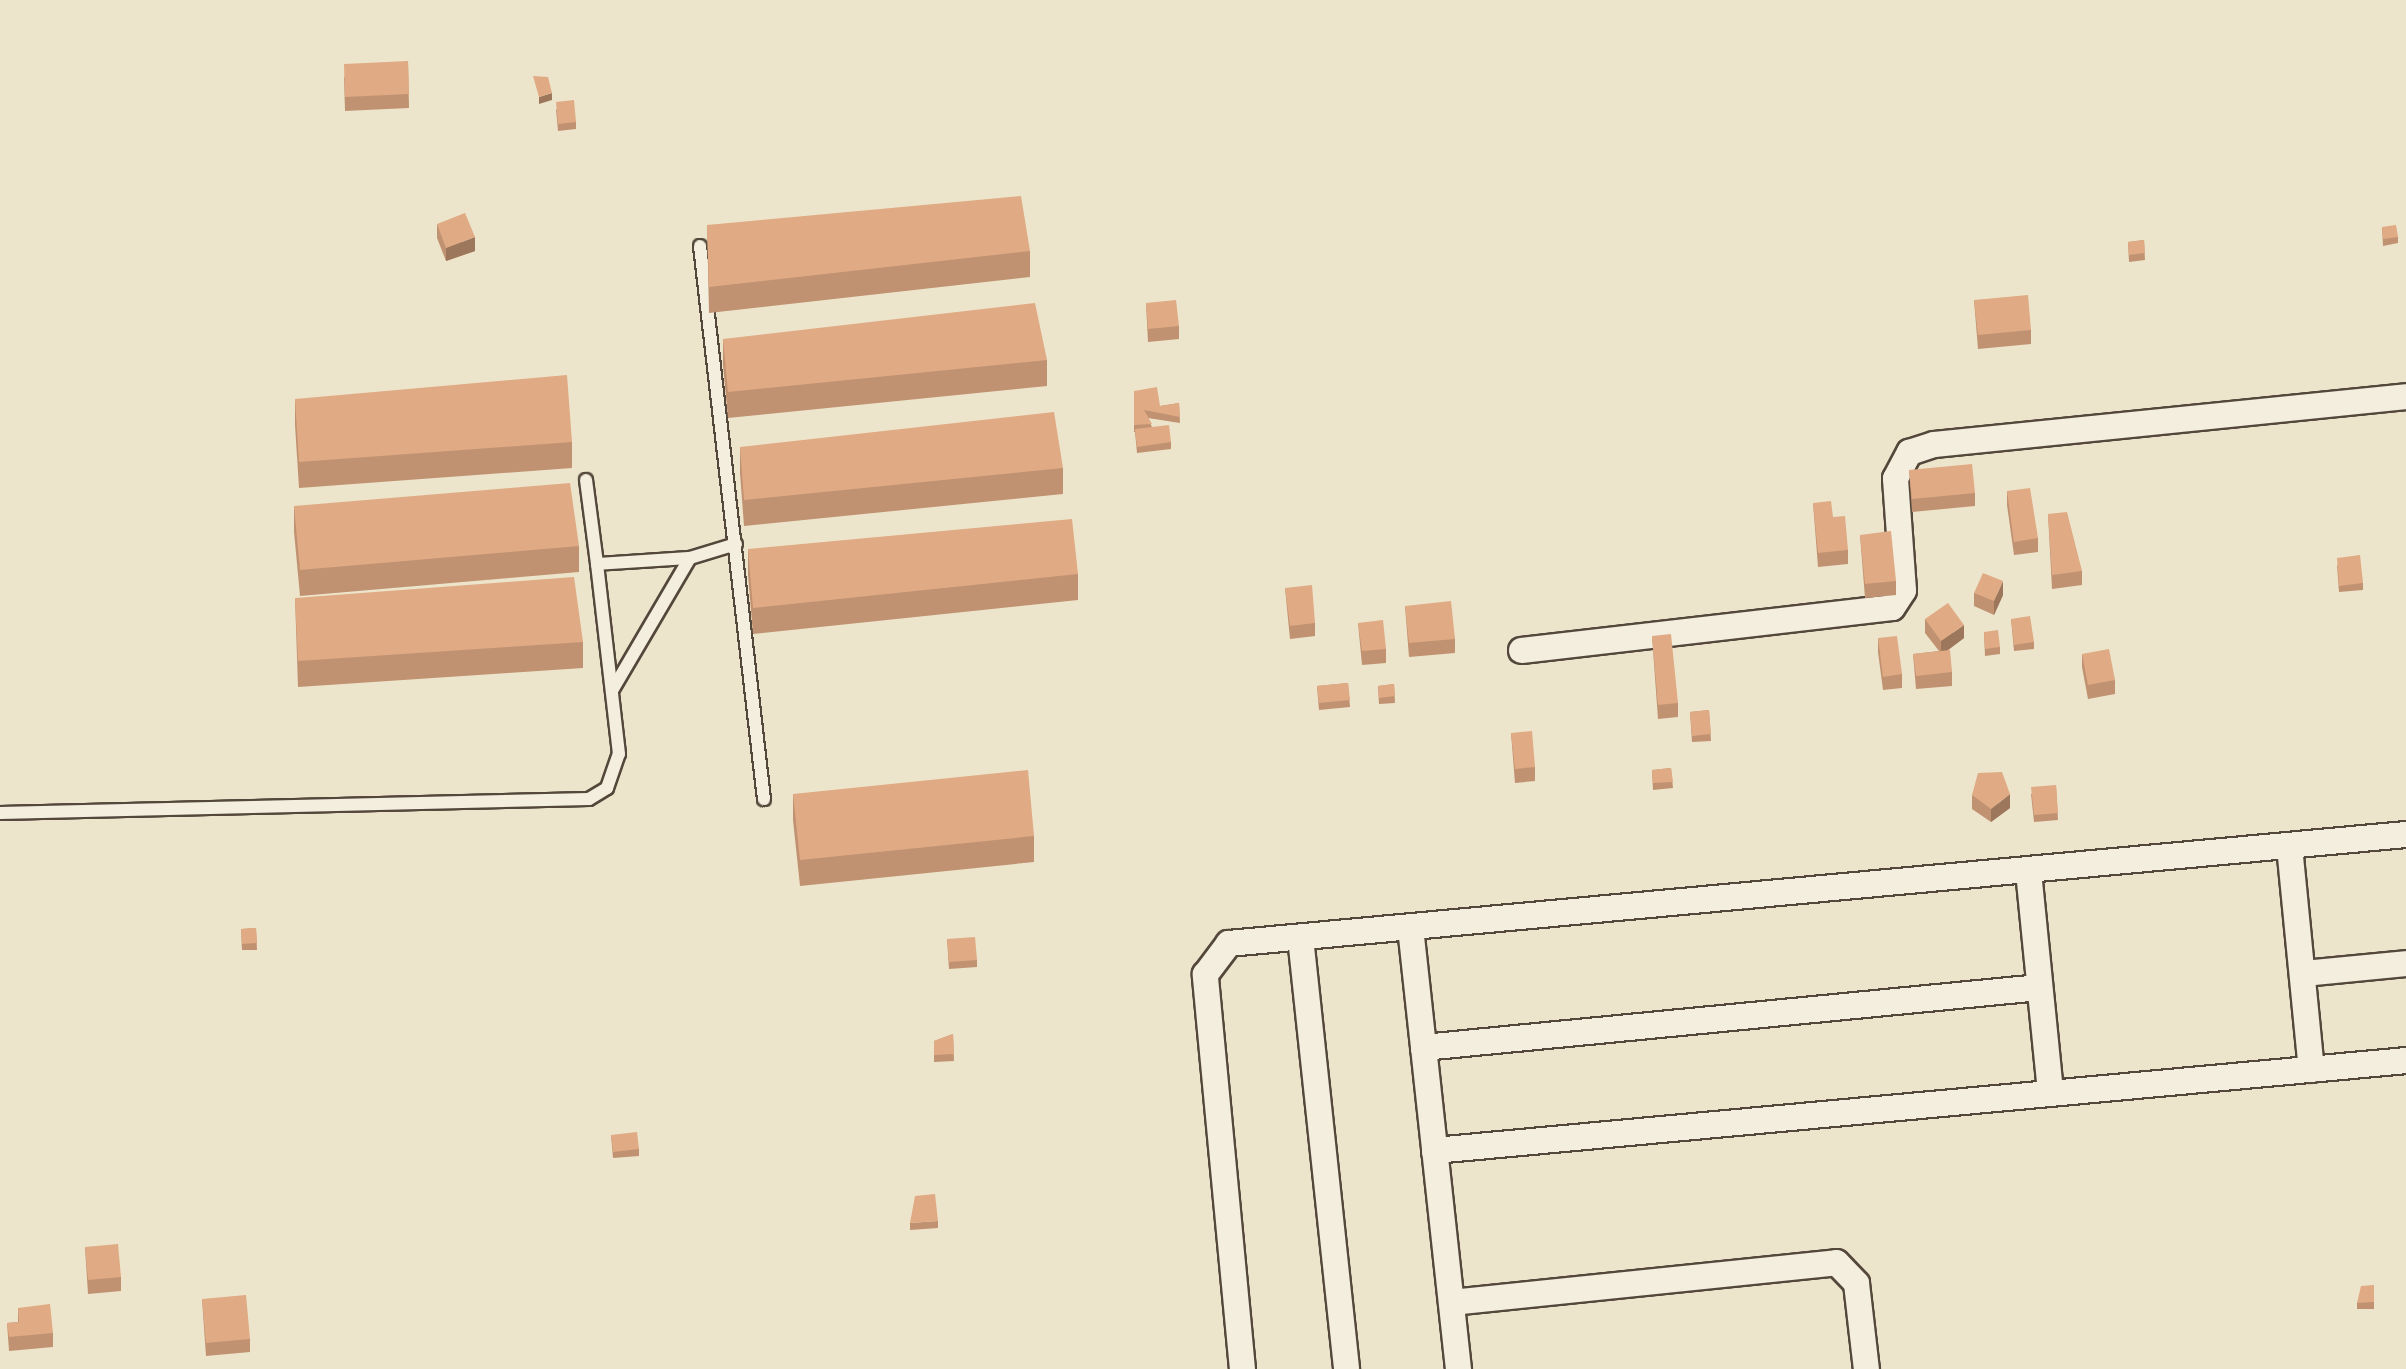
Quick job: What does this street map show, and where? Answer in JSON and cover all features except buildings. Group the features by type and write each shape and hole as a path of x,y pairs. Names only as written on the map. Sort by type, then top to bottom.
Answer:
{"street":[{"path":"1521,650 1892,607 1903,590 1895,478 1910,452 1934,444 2406,396"},
{"path":"1242,1369 1205,974 1228,944 2406,834"},
{"path":"2289,846 2311,1069"},
{"path":"2028,871 2050,1093"},
{"path":"1410,927 1458,1369"},
{"path":"1300,937 1346,1369"},
{"path":"2303,973 2406,964"},
{"path":"1423,1047 2039,987"},
{"path":"1434,1150 2406,1060"},
{"path":"1451,1302 1836,1262 1856,1283 1866,1369"}],"lane":[{"path":"700,246 764,799"},
{"path":"0,813 588,800 617,774 613,689 586,480"},
{"path":"597,564 690,558 736,544"},
{"path":"613,689 690,558"}]}
